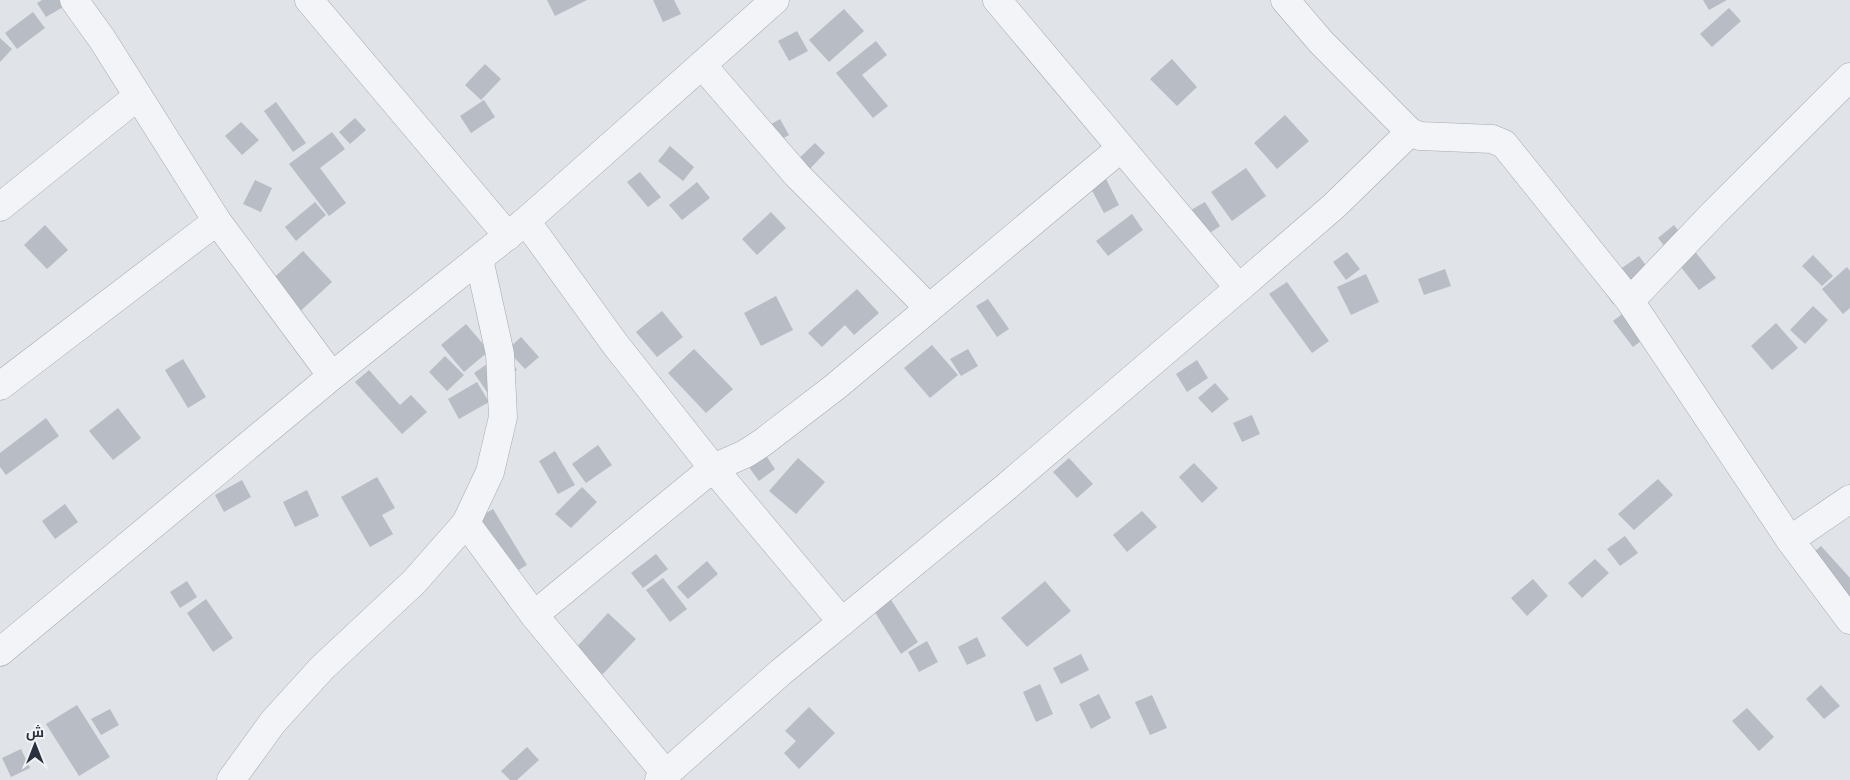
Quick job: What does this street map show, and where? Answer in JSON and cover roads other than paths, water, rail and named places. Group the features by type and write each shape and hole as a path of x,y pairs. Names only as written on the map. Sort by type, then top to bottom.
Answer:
{"street":[{"path":"74,0 102,39 217,221 332,376"},
{"path":"309,0 517,228 615,344 713,468 842,622"},
{"path":"0,652 332,376 517,228 775,0"},
{"path":"997,0 1239,288"},
{"path":"1286,0 1321,42 1410,132 1420,136 1492,139 1504,144 1630,301 1790,540 1850,620"},
{"path":"702,65 797,175 929,308"},
{"path":"1630,301 1713,214 1850,77"},
{"path":"0,207 138,96"},
{"path":"466,523 534,614 662,777 781,672 1006,487 1239,288 1334,206 1410,132"},
{"path":"534,614 713,468 745,454 762,443 835,387 1121,148"},
{"path":"0,386 217,221"},
{"path":"232,780 273,722 322,668 414,582 466,523 490,472 503,417 500,354 480,259"},
{"path":"1790,540 1850,498"}]}
